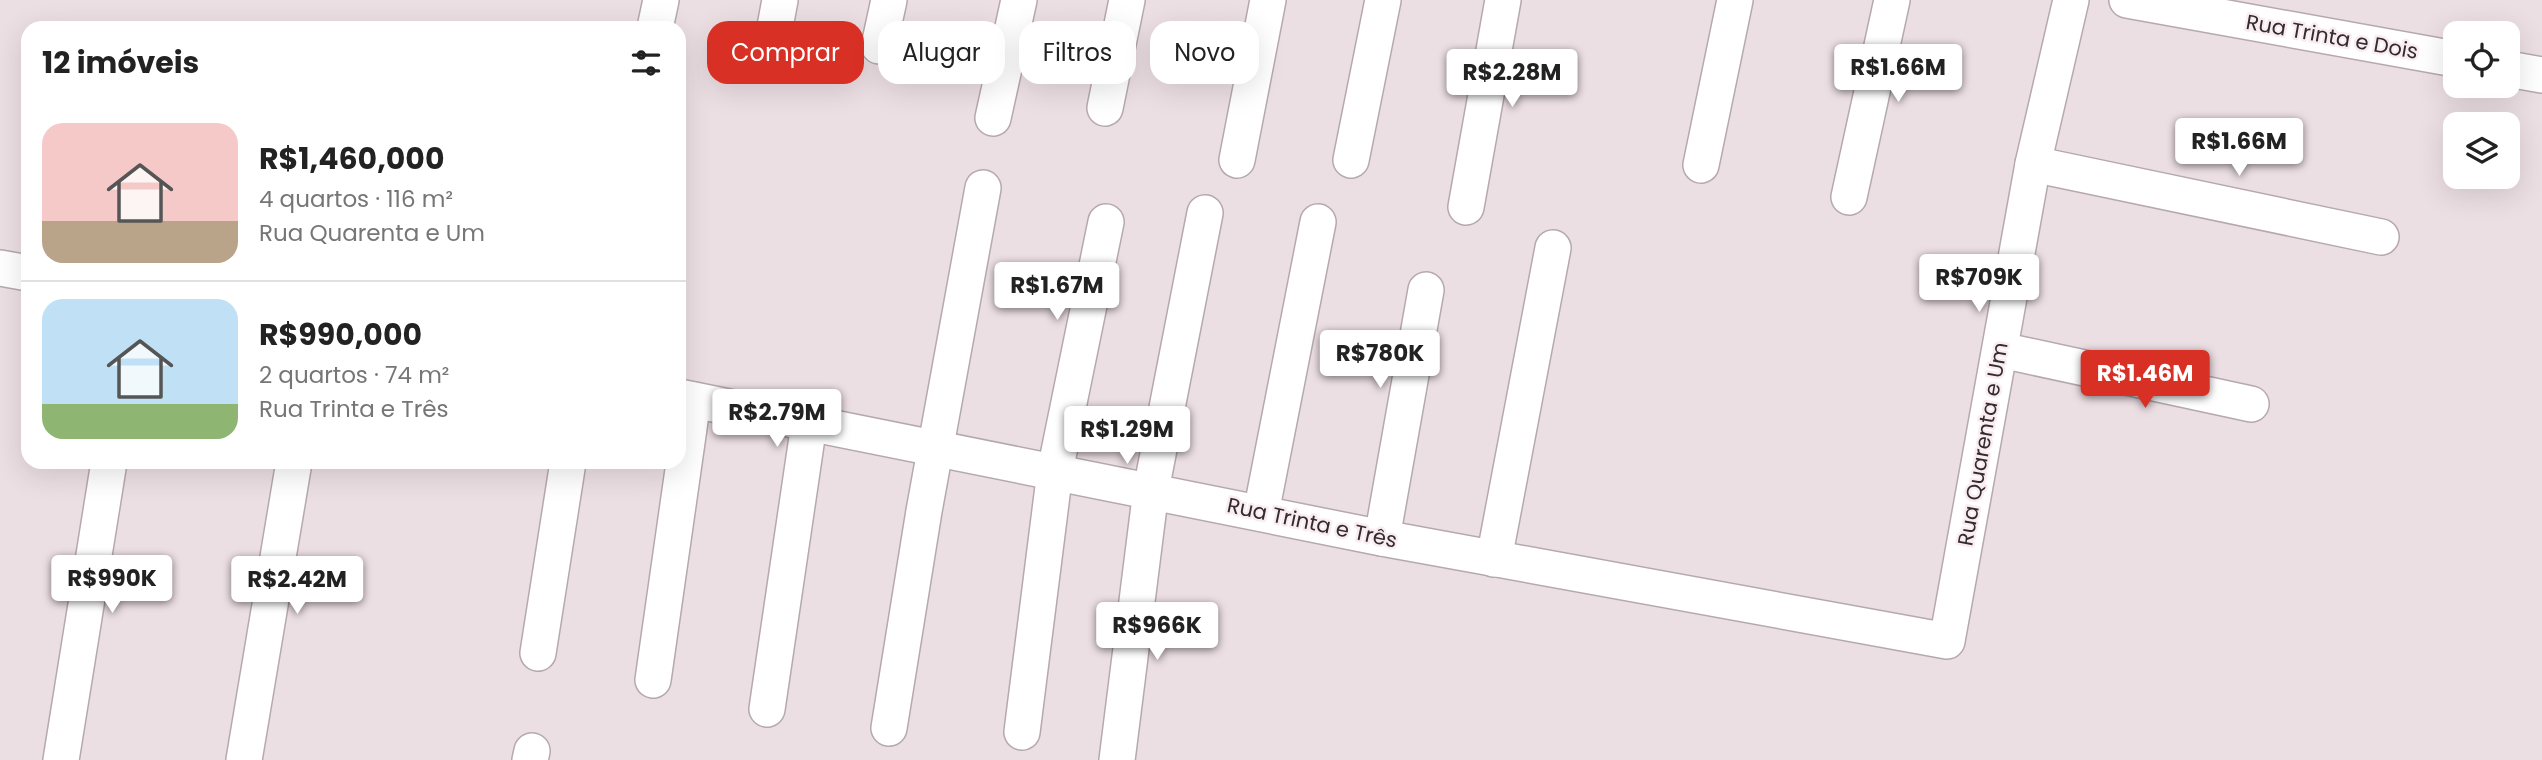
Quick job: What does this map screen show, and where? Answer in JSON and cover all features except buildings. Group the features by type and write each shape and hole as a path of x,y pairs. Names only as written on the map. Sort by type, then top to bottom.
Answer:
{"street":[{"path":"656,21 661,0"},
{"path":"776,21 780,0"},
{"path":"884,21 888,0"},
{"path":"993,118 1019,0"},
{"path":"1105,108 1127,0"},
{"path":"1237,160 1268,0"},
{"path":"1351,160 1383,0"},
{"path":"1466,207 1503,0"},
{"path":"1701,164 1735,0"},
{"path":"1849,197 1892,0"},
{"name":"Rua Quarenta e Um","path":"1947,641 2033,164 2071,0"},
{"name":"Rua Trinta e Dois","path":"2127,0 2443,57"},
{"path":"2520,71 2542,75"},
{"path":"2033,164 2381,237"},
{"path":"889,728 983,188"},
{"path":"1116,760 1151,490 1205,213"},
{"path":"1022,732 1055,471 1106,222"},
{"path":"1261,513 1318,222"},
{"path":"1493,559 1553,248"},
{"path":"0,268 21,272"},
{"path":"1382,538 1426,290"},
{"path":"2001,350 2251,404"},
{"name":"Rua Trinta e Três","path":"686,398 1382,538 1947,641"},
{"path":"767,709 809,424"},
{"path":"61,760 108,469"},
{"path":"244,760 293,469"},
{"path":"538,653 567,469"},
{"path":"653,680 678,469"}]}
